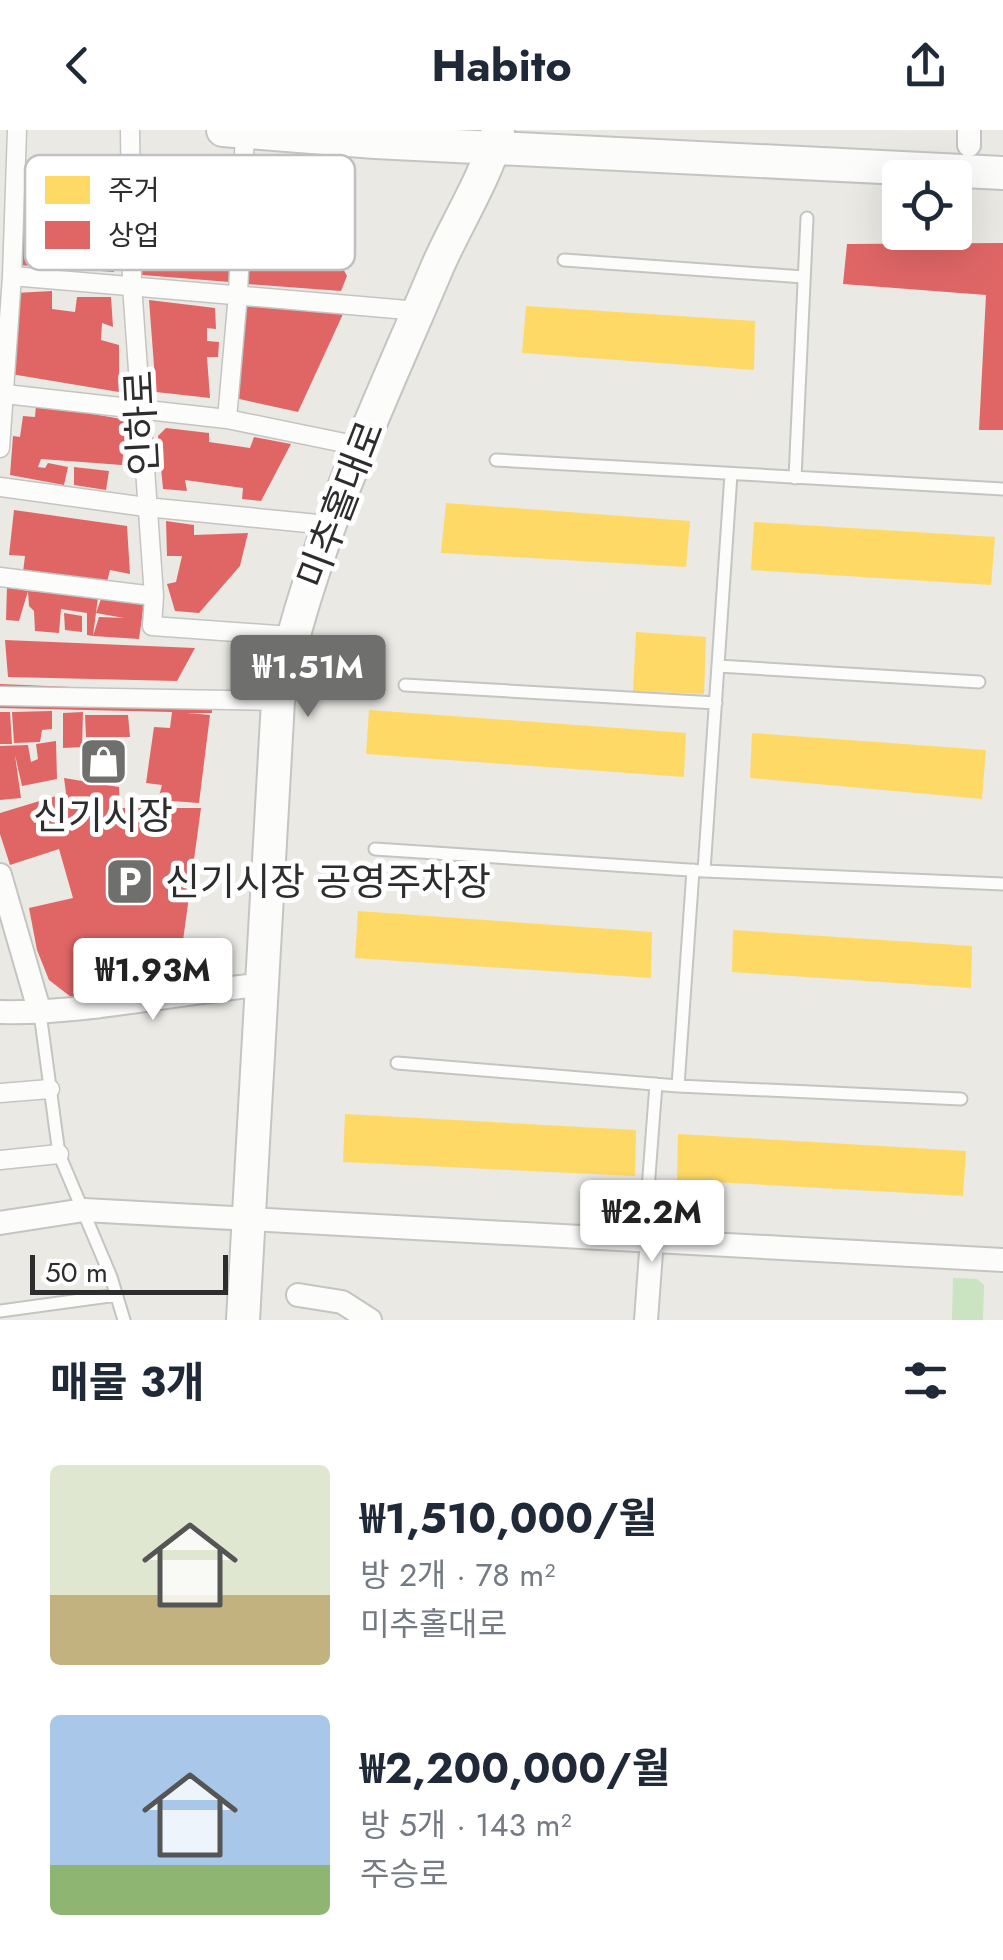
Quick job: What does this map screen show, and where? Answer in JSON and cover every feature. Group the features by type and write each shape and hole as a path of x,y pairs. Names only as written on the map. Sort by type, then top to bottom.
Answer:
{"main road":[{"path":"234,131 375,142 496,138 1003,173"},
{"name":"미추홀대로","path":"243,1320 278,701 292,636 328,525 359,446 496,138"}],"street":[{"path":"0,448 12,276 16,130"},
{"name":"인하로","path":"130,130 130,155"},
{"name":"인하로","path":"132,270 154,596 152,626 292,636"},
{"path":"227,418 237,270"},
{"path":"12,276 418,312"},
{"path":"2,394 227,418 359,446"},
{"path":"0,487 328,525"},
{"path":"0,577 154,596"},
{"path":"0,696 278,701"},
{"path":"0,875 15,945 40,1013"},
{"path":"0,1012 40,1013 260,985"},
{"path":"0,1093 50,1089"},
{"path":"0,1160 59,1154"},
{"path":"0,1223 84,1210 1003,1260"},
{"path":"646,1320 652,1238"},
{"path":"298,1296 342,1302 370,1320"}],"lane":[{"path":"795,478 807,218"},
{"path":"564,260 804,277"},
{"path":"496,460 1003,489"},
{"path":"678,1086 716,702 731,474"},
{"path":"718,666 979,682"},
{"path":"405,684 716,702"},
{"path":"375,849 1003,884"},
{"path":"40,1013 59,1154 124,1320"},
{"path":"397,1063 678,1086 961,1100"},
{"path":"648,1202 656,1084"},
{"path":"0,1311 117,1296"}],"green space":[{"path":"953,1278 977,1279 984,1285 983,1320 952,1320"}],"building: 주거":[{"path":"526,306 755,321 754,370 522,353"},
{"path":"446,503 690,521 686,567 441,553"},
{"path":"754,522 995,537 991,585 751,570"},
{"path":"636,632 706,637 704,694 633,691"},
{"path":"369,710 686,733 684,777 366,754"},
{"path":"752,733 986,750 982,799 750,778"},
{"path":"358,911 652,932 651,978 355,958"},
{"path":"733,930 972,946 971,988 732,972"},
{"path":"345,1114 636,1130 635,1176 343,1162"},
{"path":"678,1134 966,1151 963,1196 677,1180"}],"building: 상업":[{"path":"23,175 25,266 17,265"},
{"path":"972,243 1003,243 1003,430 979,430 986,295 843,284 847,244 882,244 882,250 972,250"},
{"path":"141,270 230,270 230,282 142,275"},
{"path":"247,270 344,270 347,276 341,291 246,284"},
{"path":"52,291 52,309 75,312 77,297 111,297 113,327 102,323 101,340 119,345 119,392 11,374 15,293"},
{"path":"149,300 215,308 216,329 207,328 207,341 219,342 218,357 207,357 210,398 156,392"},
{"path":"246,306 343,314 298,412 235,398"},
{"path":"36,404 127,420 122,465 41,459 38,467 45,468 48,463 68,467 64,485 10,475 13,436 20,437 23,416 35,417"},
{"path":"166,428 209,433 209,442 250,448 254,437 291,444 261,501 242,499 243,488 185,480 187,491 163,489 158,436"},
{"path":"74,467 109,471 106,490 74,485"},
{"path":"14,510 127,526 130,574 110,570 107,582 23,572 25,556 9,555"},
{"path":"166,521 194,525 194,535 248,533 240,566 199,613 175,611 167,584 176,582 182,556 167,556"},
{"path":"7,587 28,591 19,621 6,620"},
{"path":"28,591 98,597 93,636 87,635 87,613 61,609 59,633 35,631"},
{"path":"101,599 144,604 139,639 93,636 99,617 124,618 96,613"},
{"path":"64,613 82,616 82,632 65,630"},
{"path":"5,640 195,648 177,681 8,677"},
{"path":"0,684 212,693 212,713 187,713 210,715 199,803 158,800 162,785 146,783 154,727 170,728 172,712 0,708"},
{"path":"52,711 52,729 42,730 40,742 14,743 12,712"},
{"path":"0,712 10,712 12,744 0,744"},
{"path":"83,712 82,747 63,748 63,713"},
{"path":"85,715 128,715 130,737 86,737"},
{"path":"56,741 57,779 22,786 15,755 21,798 0,800 0,746 28,745 31,762 38,759 36,744"},
{"path":"86,753 100,753 100,771 86,772"},
{"name":"신기시장 공영주차장","path":"64,778 119,787 120,808 201,808 179,970 160,981 71,997 49,980 37,950 29,908 73,898 59,849 10,865 0,834 0,813 66,793"}],"place":[{"name":"신기시장","path":"103,761"},
{"name":"신기시장 공영주차장","path":"130,881"}]}
